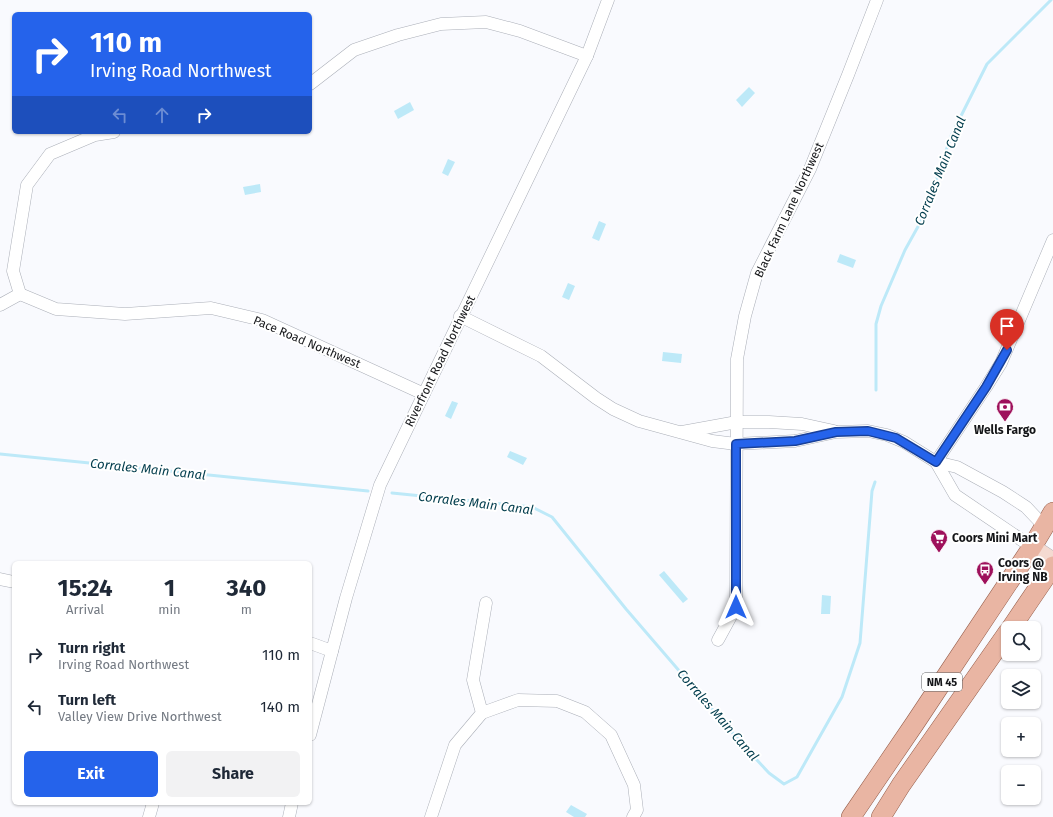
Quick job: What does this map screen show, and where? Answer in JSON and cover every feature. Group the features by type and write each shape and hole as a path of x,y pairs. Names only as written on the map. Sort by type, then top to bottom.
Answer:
{"main road":[{"name":"NM 45","path":"851,817 890,761 1032,547 1050,523"},
{"path":"1016,621 1053,566"},
{"name":"NM 45","path":"881,817 901,785 1001,642"},
{"path":"869,817 880,798 890,761"}],"street":[{"name":"Riverfront Road Northwest","path":"312,727 346,598 380,485 460,316 481,277 587,56 608,0"},
{"name":"Black Farm Lane Northwest","path":"718,640 736,607 737,359 745,316 757,273 810,169 877,0"},
{"path":"312,82 354,50 398,35 441,24 486,22 520,31 587,56"},
{"path":"0,305 20,294 13,271 27,185 50,154 95,135 101,134"},
{"path":"936,462 1001,363 1053,240"},
{"name":"Pace Road Northwest","path":"20,294 56,309 125,314 211,308 255,318 424,394"},
{"path":"460,316 541,356 596,398 613,409 639,422 712,441 736,444 795,441 836,432 868,431 887,435 904,442 936,462 957,467 1003,492 1050,523"},
{"path":"679,432 737,422 769,422 802,424 836,432"},
{"path":"936,462 955,495 1053,561"},
{"path":"0,579 12,582"},
{"path":"482,713 473,680 486,603"},
{"path":"312,644 332,651"},
{"path":"431,817 455,745 482,713 518,700 557,701 585,712 611,735 634,785 637,810 633,817"},
{"path":"149,817 152,805"},
{"path":"289,817 292,805"}],"water":[{"path":"749,87 755,93 742,107 736,100"},
{"path":"410,102 414,110 398,119 394,111"},
{"path":"448,159 455,162 448,176 442,173"},
{"path":"260,184 261,192 245,195 243,187"},
{"path":"599,221 606,224 599,241 592,238"},
{"path":"840,254 856,260 853,268 837,262"},
{"path":"568,283 575,286 569,300 562,297"},
{"path":"663,352 682,354 681,363 662,361"},
{"path":"452,401 458,403 451,419 445,416"},
{"path":"510,451 527,458 523,465 507,457"},
{"path":"664,571 688,599 683,603 659,575"},
{"path":"822,595 831,596 830,614 821,614"},
{"path":"571,805 587,814 585,817 574,817 566,812"}],"waterway":[{"name":"Corrales Main Canal","path":"876,390 876,324 881,306 905,250 925,214 951,136 987,64 1051,0"},
{"name":"Corrales Main Canal","path":"0,454 368,491"},
{"name":"Corrales Main Canal","path":"392,493 532,507 552,517 626,609 743,745 769,773 784,784 797,777 842,697 860,643 872,491 875,482"}],"place":[{"name":"Wells Fargo","path":"1005,422"},
{"name":"Coors Mini Mart","path":"939,553"},
{"name":"Coors @ Irving NB","path":"985,585"}],"route":[{"path":"736,607 736,444 795,441 836,432 868,431 896,438 936,462 993,377 1007,350"}]}
